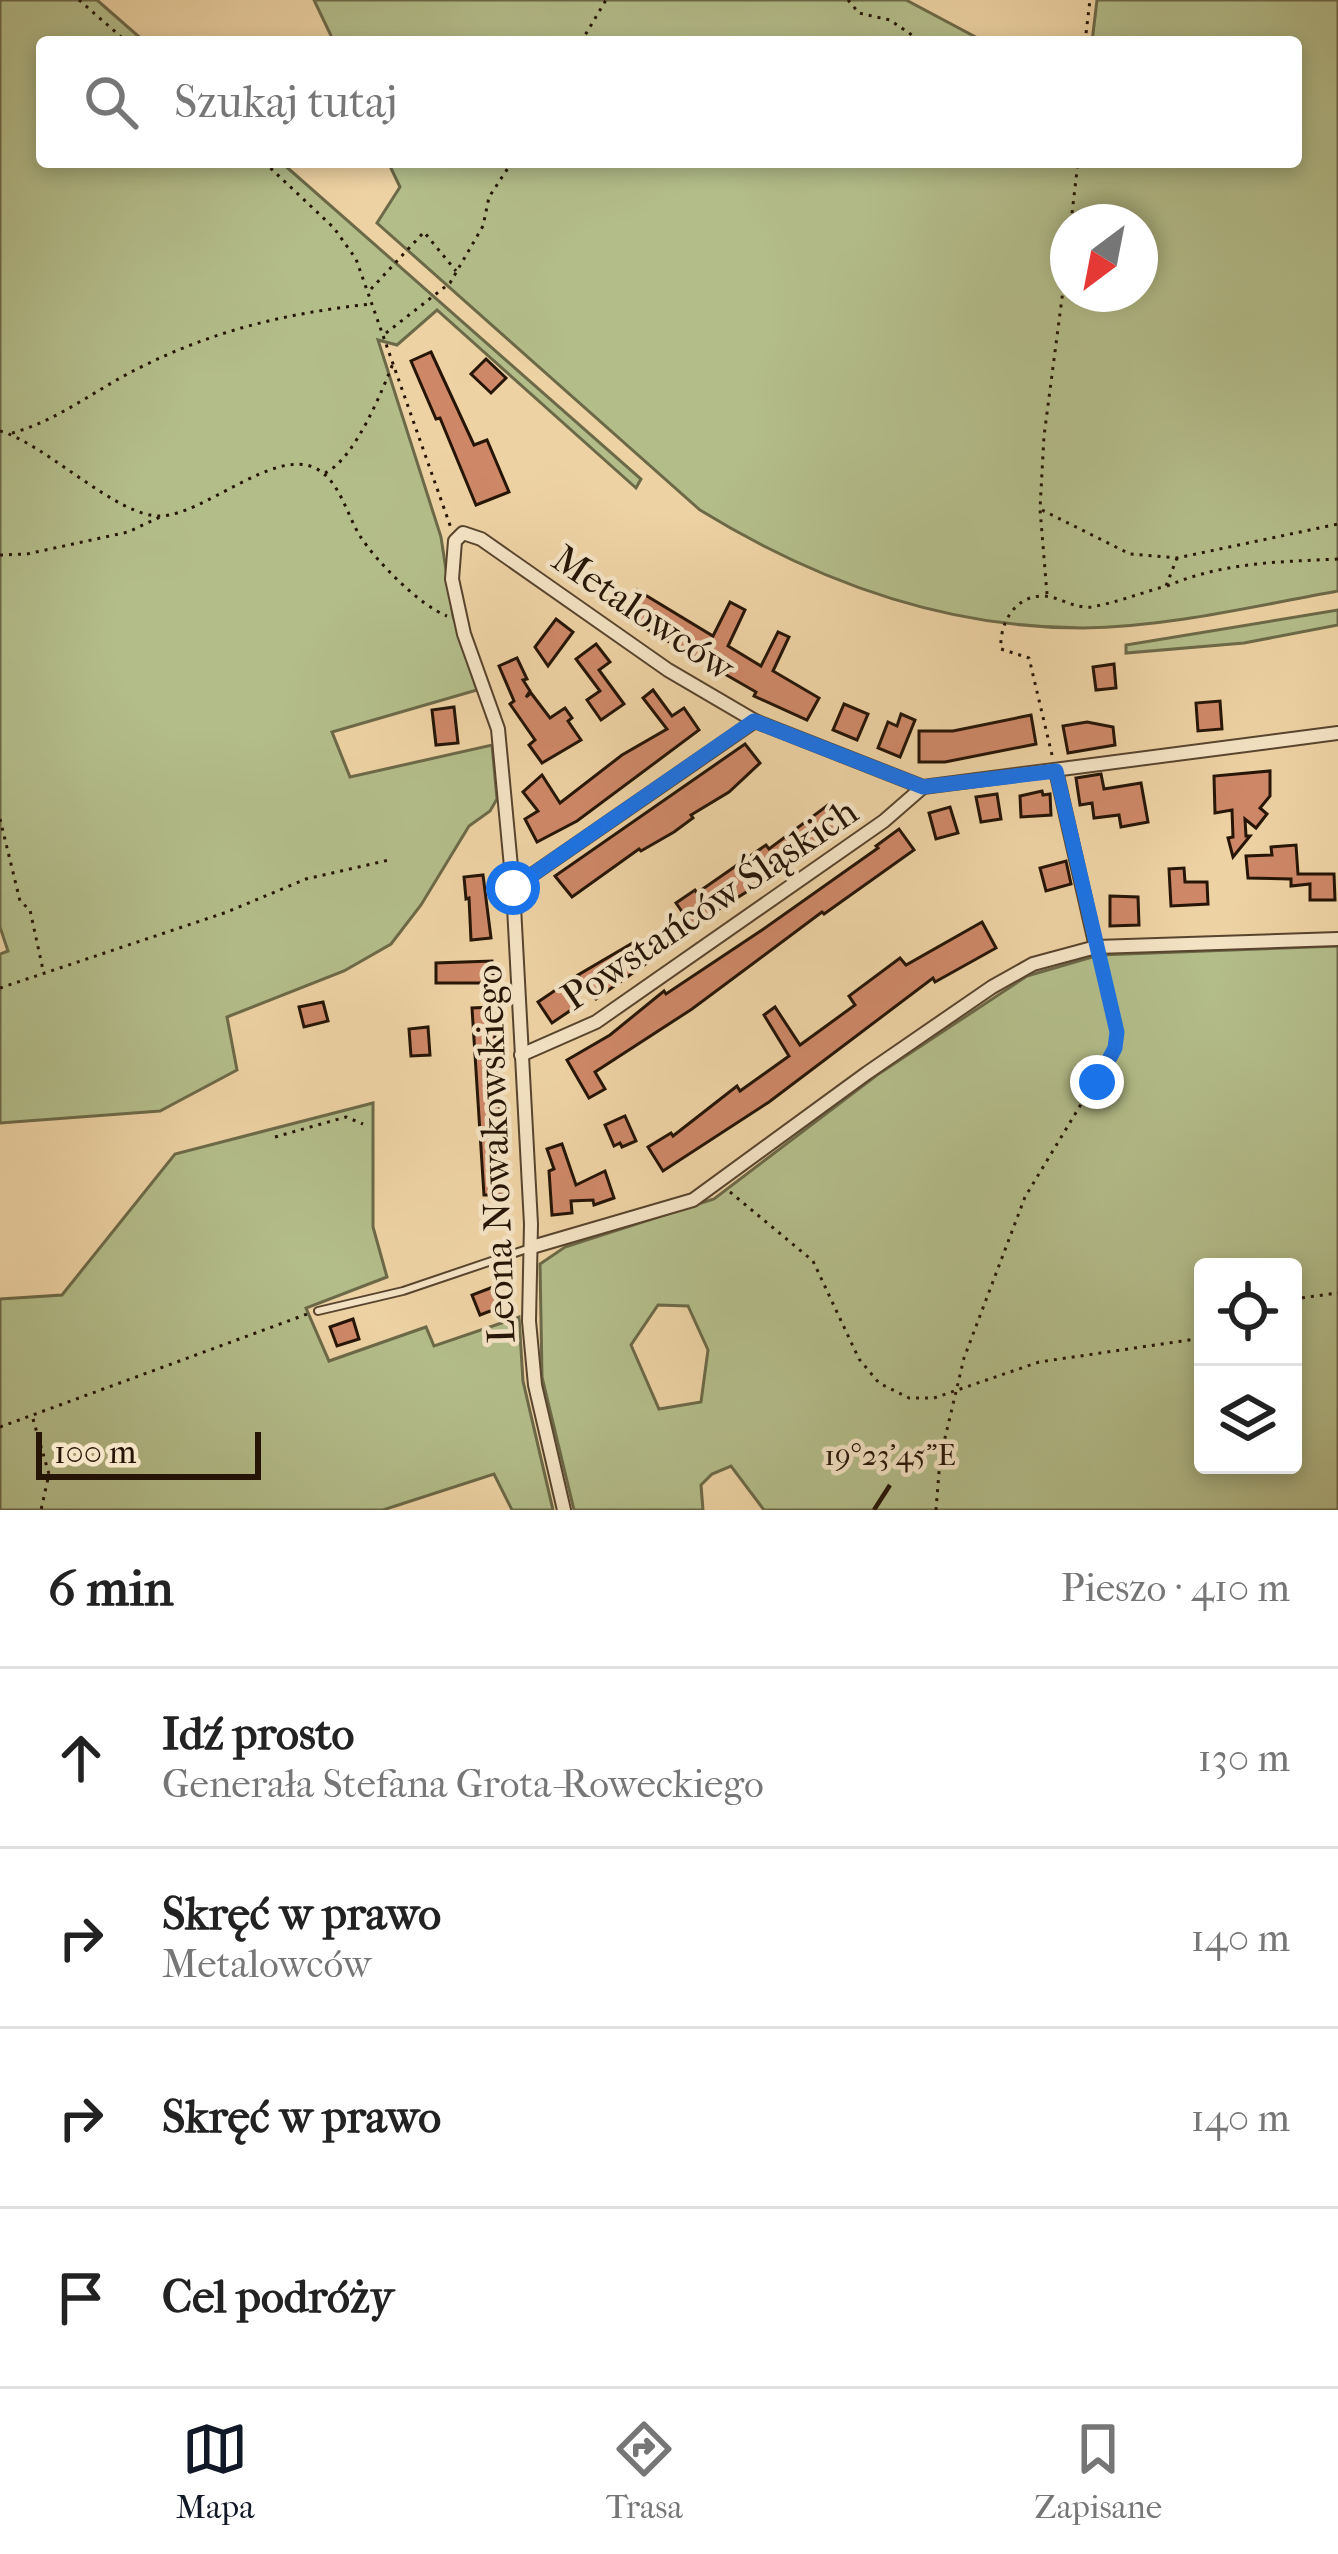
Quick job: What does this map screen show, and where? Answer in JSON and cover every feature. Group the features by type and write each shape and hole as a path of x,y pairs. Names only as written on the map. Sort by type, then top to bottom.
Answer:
{"street":[{"name":"Metalowców","path":"455,541 463,533 481,539 668,670 754,721 923,787 1338,733"},
{"name":"Leona Nowakowskiego","path":"455,541 452,579 460,621 498,729 513,888 532,1247 529,1321 535,1385 564,1510"},
{"path":"513,888 754,721"},
{"path":"1056,771 1096,947"},
{"name":"Powstańców Śląskich","path":"521,1055 596,1022 884,820 923,787"},
{"path":"532,1247 693,1200 867,1073 1033,964 1096,947 1338,940"}],"lane":[{"path":"318,1311 403,1291 532,1247"}],"path":[{"path":"80,0 120,36"},
{"path":"584,36 605,0"},
{"path":"848,0 859,14 890,20 913,36"},
{"path":"1086,36 1090,0"},
{"path":"270,168 334,229 356,259 455,541"},
{"path":"385,334 450,283 484,226 489,196 508,168"},
{"path":"1073,204 1077,168"},
{"path":"369,291 424,232 457,273"},
{"path":"10,434 40,426 140,368 215,335 295,312 374,304"},
{"path":"1047,596 1040,509 1060,312"},
{"path":"324,474 336,468 377,403 394,361"},
{"path":"0,431 133,509 160,517"},
{"path":"0,554 28,554 128,532 286,465 313,466 324,474 363,541 411,592 439,613 460,621"},
{"path":"1040,509 1130,554 1177,558 1338,524"},
{"path":"1166,586 1177,558"},
{"path":"1056,771 1029,658 1000,649 1006,618 1026,599 1047,596 1086,608 1218,567 1338,559"},
{"path":"0,819 20,901 30,910 44,974"},
{"path":"0,988 227,912 306,879 389,860"},
{"path":"935,1510 940,1459 964,1358 1025,1197 1115,1048 1117,1032 1096,947"},
{"path":"275,1137 346,1117 363,1124"},
{"path":"720,1183 813,1262 859,1359 879,1383 909,1398 934,1398 1040,1362 1194,1339"},
{"path":"1302,1298 1338,1293"},
{"path":"0,1426 318,1311"},
{"path":"33,1417 49,1474 40,1510"}],"green space":[{"path":"0,0 97,0 138,36 36,36 36,168 288,168 641,479 636,488 437,310 397,345 378,340 441,537 453,616 477,690 332,732 350,777 492,745 497,799 490,811 469,826 391,944 344,971 227,1017 237,1070 160,1111 0,1123 0,954 8,951 0,927"},
{"path":"314,0 906,0 974,36 331,36"},
{"path":"1097,0 1338,0 1338,591 1179,620 1083,628 981,620 932,610 836,579 700,510 377,223 400,187 391,168 1302,168 1302,36 1093,36"},
{"path":"1338,610 1338,625 1244,643 1126,653 1126,645"},
{"path":"1338,946 1338,1510 764,1510 731,1466 701,1485 703,1510 574,1510 542,1377 540,1264 565,1247 714,1199 877,1075 1027,976 1099,955","holes":["658,1305 688,1306 708,1350 701,1402 659,1409 631,1345"]},
{"path":"373,1103 373,1227 387,1277 306,1308 329,1361 426,1327 434,1346 519,1317 523,1381 553,1510 512,1510 494,1474 383,1510 0,1510 0,1299 62,1295 175,1154"}],"building":[{"path":"431,352 474,445 487,440 509,492 476,505 411,361"},
{"path":"486,359 506,378 491,393 471,374"},
{"path":"637,590 713,636 730,602 745,610 728,646 761,666 778,632 789,637 773,671 819,698 807,720 754,696 756,692 624,616"},
{"path":"556,619 573,632 548,666 535,647"},
{"path":"596,644 610,662 599,670 624,704 601,720 587,700 600,691 576,659"},
{"path":"517,658 530,691 526,697 531,693 550,718 565,708 581,740 542,763 529,745 535,740 510,704 514,701 499,666"},
{"path":"1114,664 1116,688 1096,690 1093,667"},
{"path":"653,690 672,716 684,708 699,730 577,821 537,842 525,819 538,811 523,792 542,775 560,803 622,755 667,729 643,698"},
{"path":"1220,701 1222,729 1198,731 1196,703"},
{"path":"844,704 868,714 857,740 833,730"},
{"path":"454,707 458,743 436,745 432,710"},
{"path":"901,714 915,720 900,757 878,748 888,722 897,726"},
{"path":"1031,715 1036,744 945,762 919,762 919,731 953,731"},
{"path":"1087,722 1113,727 1115,745 1068,753 1063,726"},
{"path":"745,744 760,763 674,832 639,849 572,897 555,876"},
{"path":"1270,771 1270,796 1260,808 1267,814 1256,828 1245,819 1246,836 1250,836 1233,857 1228,838 1233,837 1232,810 1215,813 1214,776"},
{"path":"1101,774 1104,789 1141,783 1148,822 1121,827 1119,815 1094,818 1092,803 1080,805 1076,778"},
{"path":"997,794 1001,819 981,822 976,797"},
{"path":"1050,794 1051,815 1021,817 1020,796"},
{"path":"828,805 843,825 796,861 692,926 676,903 766,845 769,849"},
{"path":"950,807 958,833 936,839 929,813"},
{"path":"899,829 914,850 692,1009 595,1072 605,1089 589,1098 567,1060 610,1035 664,991 666,994 762,930"},
{"path":"1296,845 1298,874 1334,874 1335,900 1310,900 1310,884 1291,886 1291,879 1248,878 1246,856 1272,855 1271,847"},
{"path":"1066,861 1071,884 1046,891 1040,868"},
{"path":"1184,868 1185,882 1207,882 1208,904 1171,906 1169,869"},
{"path":"483,875 491,938 471,940 464,877"},
{"path":"1110,896 1138,897 1139,925 1110,926"},
{"path":"982,922 996,948 935,982 933,978 769,1102 663,1171 648,1147 673,1136 737,1086 740,1091 789,1056 764,1015 775,1007 800,1045 855,1005 849,996 900,958 906,965"},
{"path":"636,941 650,961 596,999 578,975"},
{"path":"492,961 494,983 436,983 436,963"},
{"path":"560,987 574,1008 552,1023 538,1002"},
{"path":"323,1002 328,1021 304,1027 299,1007"},
{"path":"493,1007 505,1195 484,1195 472,1008"},
{"path":"428,1027 430,1055 411,1056 409,1029"},
{"path":"625,1116 636,1141 614,1146 605,1125"},
{"path":"562,1144 576,1185 605,1171 614,1198 594,1205 593,1200 571,1201 572,1213 552,1215 549,1171 554,1169 547,1149"},
{"path":"493,1287 501,1307 480,1315 472,1295"},
{"path":"353,1319 359,1339 337,1346 330,1327"}],"route":[{"path":"513,888 754,721 923,787 1056,771 1117,1032 1115,1048 1097,1082"}]}
